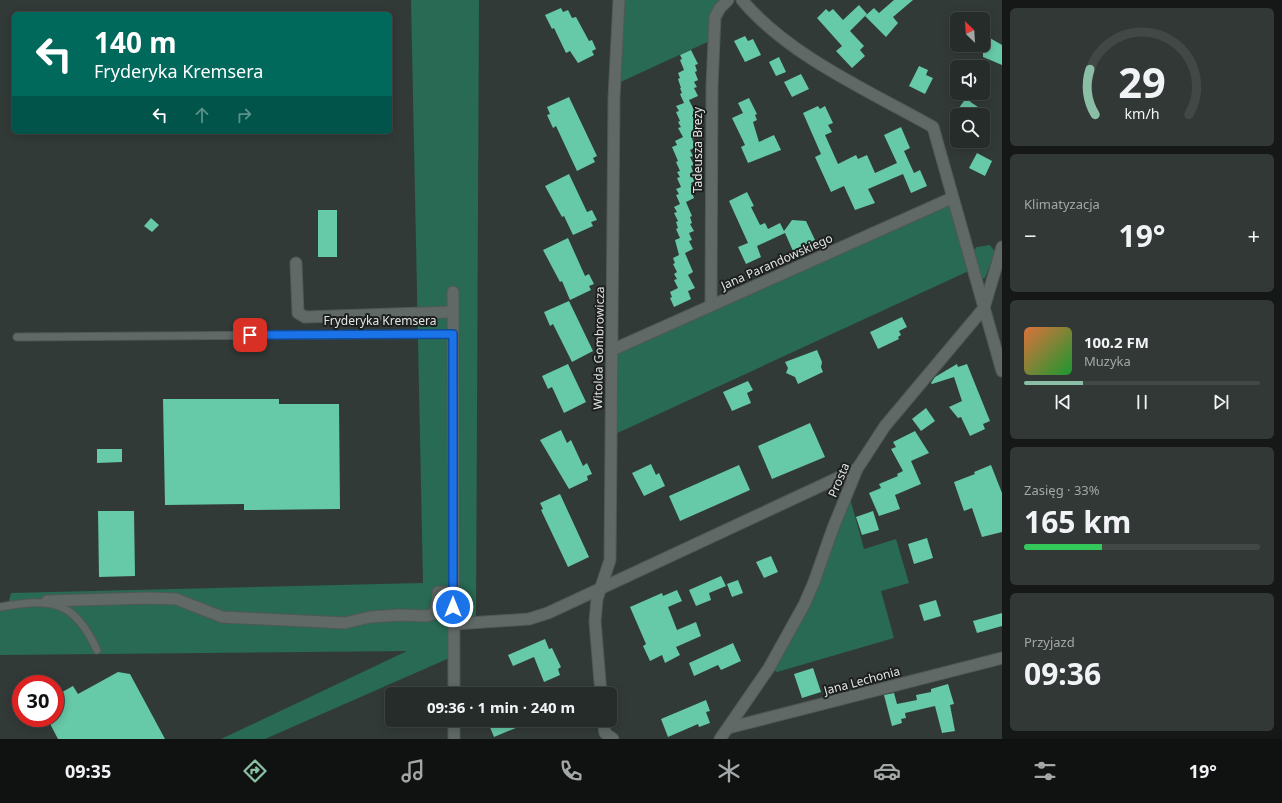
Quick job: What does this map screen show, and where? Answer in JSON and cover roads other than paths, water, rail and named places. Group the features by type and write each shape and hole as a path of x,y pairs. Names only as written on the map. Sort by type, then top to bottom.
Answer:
{"street":[{"name":"Witolda Gombrowicza","path":"600,687 595,621 597,599 610,560 614,98 619,0"},
{"name":"Tadeusza Brezy","path":"711,305 712,86 715,17 720,8 728,0"},
{"path":"748,2 769,28 808,57 933,127 984,308 993,335 999,346 1002,371"},
{"name":"Jana Parandowskiego","path":"612,350 952,198"},
{"name":"Prosta","path":"720,739 769,668 804,605 857,469 885,426 984,308 1002,247"},
{"path":"296,263 298,313 305,317 453,312"},
{"path":"453,292 453,334"},
{"name":"Fryderyka Kremsera","path":"453,334 454,687"},
{"path":"454,624 529,619 548,613 857,469"},
{"path":"47,602 149,598 176,600 222,617 345,622 370,617 399,615 427,616 436,613 438,592 453,592"},
{"name":"Jana Lechonia","path":"728,728 1002,658"},
{"path":"454,727 454,739"},
{"path":"604,727 605,733 613,739"}],"lane":[{"name":"Fryderyka Kremsera","path":"17,337 453,334"},
{"path":"0,607 25,602 47,602 61,606 72,613 90,634 97,650"}]}
